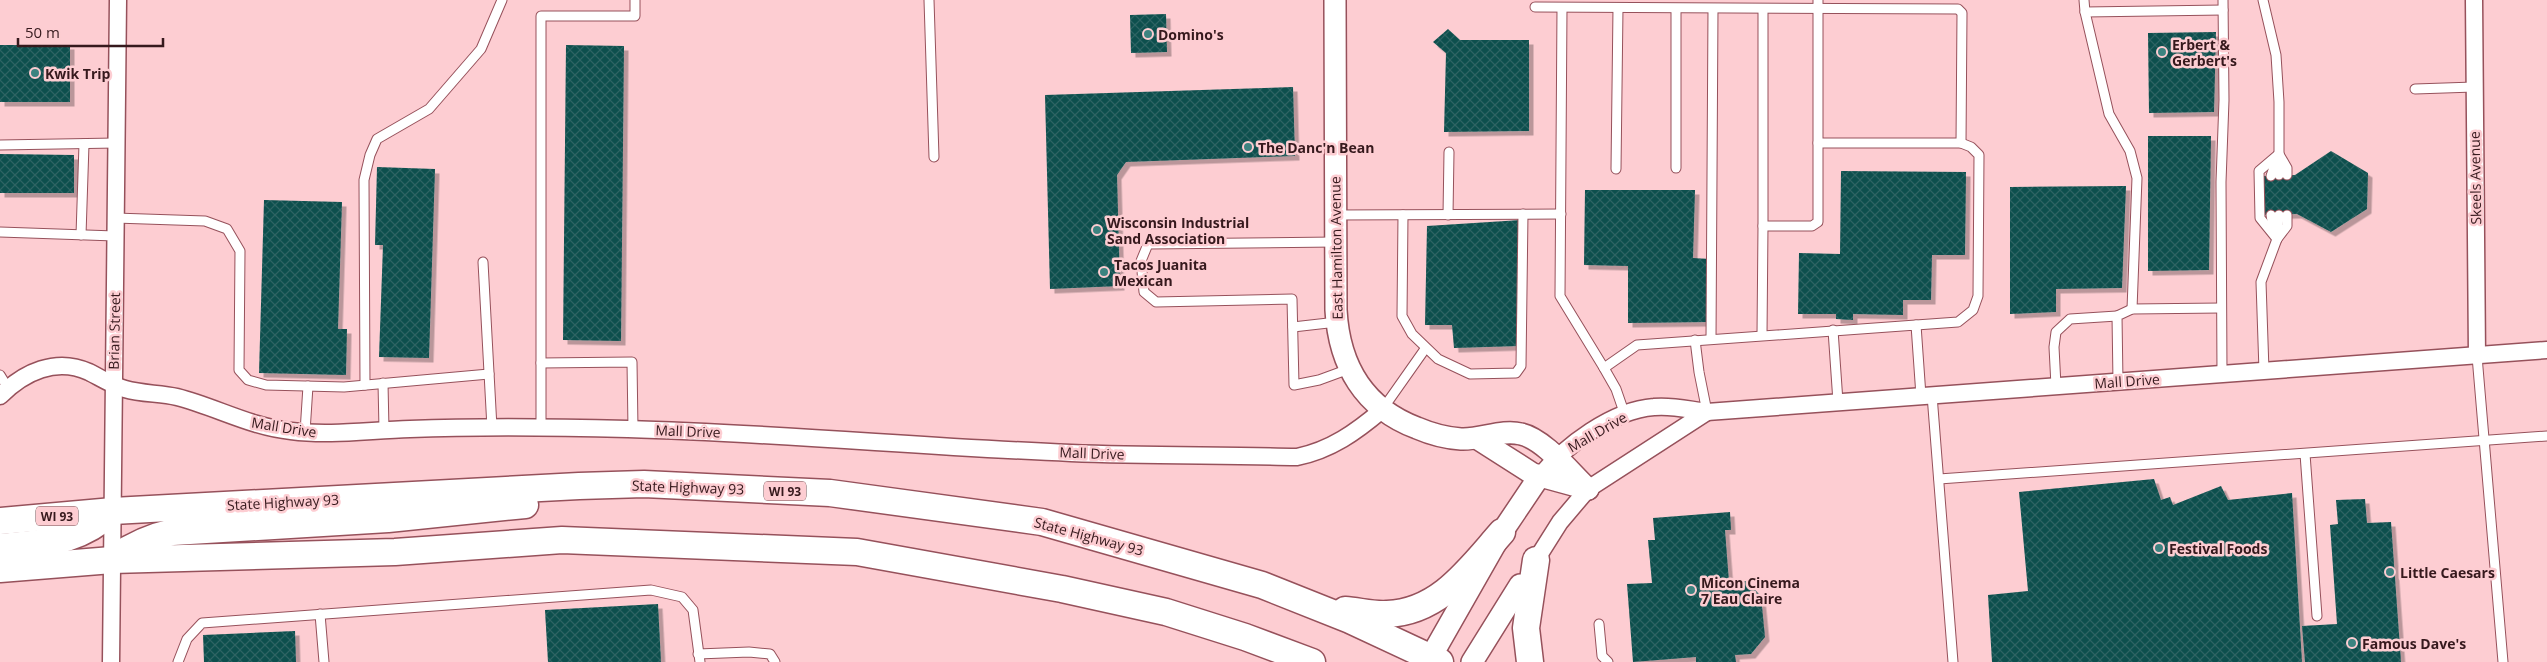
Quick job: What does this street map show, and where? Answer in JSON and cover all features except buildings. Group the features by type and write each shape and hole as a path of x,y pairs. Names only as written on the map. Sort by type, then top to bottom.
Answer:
{"main road":[{"name":"State Highway 93","path":"0,521 113,511 579,486 644,484 830,493 1042,522 1262,585 1433,660"},
{"path":"112,560 132,545 150,537 173,532 398,518 530,505 644,484"},
{"path":"0,547 50,542 79,536 98,525 113,511"},
{"path":"1313,606 1385,614 1400,613 1429,604 1452,587 1502,532"},
{"path":"0,569 112,560 395,552 562,540 857,552 1062,590 1166,612 1245,637 1312,662"},
{"path":"1530,662 1526,628 1536,560"},
{"path":"1245,637 1284,662"}],"street":[{"name":"Brian Street","path":"111,662 118,0"},
{"name":"East Hamilton Avenue","path":"1335,0 1337,322 1342,349 1349,369 1363,392 1382,410 1398,420 1436,435 1478,439 1511,433 1521,434 1534,439 1588,489"},
{"name":"Skeels Avenue","path":"2474,0 2477,356"},
{"name":"Mall Drive","path":"1539,477 1556,458 1583,437 1625,415 1654,407 1707,412 2547,350"},
{"name":"Mall Drive","path":"3,386 31,372 47,367 79,368 114,386 176,397 258,426 305,432 492,428 633,429 788,435 1070,453 1297,457 1316,453 1337,444 1360,429 1382,410"},
{"name":"Mall Drive","path":"1588,489 1707,412"},
{"name":"East Hamilton Avenue","path":"1478,439 1539,477"},
{"path":"1433,660 1502,532 1539,477 1588,489 1560,522 1472,662"}],"lane":[{"path":"365,385 364,180 370,155 378,139 430,108 481,49 502,0"},
{"path":"540,428 541,16 636,16 636,0"},
{"path":"929,0 934,157"},
{"path":"2084,0 2085,12 2109,114 2130,151 2137,178 2132,309"},
{"path":"2222,374 2223,0"},
{"path":"2263,0 2276,55 2279,102 2279,176"},
{"path":"1763,226 1812,226 1818,222 1819,5"},
{"path":"1535,7 1763,9 1819,5 1958,9 1962,13 1961,143"},
{"path":"1562,8 1560,296 1616,389 1625,415"},
{"path":"1616,169 1618,8"},
{"path":"1676,9 1676,168"},
{"path":"1711,339 1712,9"},
{"path":"1762,335 1763,9"},
{"path":"2085,12 2224,10"},
{"path":"2415,89 2474,87"},
{"path":"0,145 116,143"},
{"path":"1604,368 1637,345 1958,322 1974,310 1978,296 1979,155 1971,147 1961,143 1818,143"},
{"path":"81,235 84,144"},
{"path":"1448,215 1449,152"},
{"path":"2277,239 2260,218 2259,171 2279,154"},
{"path":"1403,215 1402,316 1412,334 1425,349 1438,359 1470,374 1516,373 1521,366 1523,214"},
{"path":"1336,215 1561,214"},
{"path":"2264,371 2261,282 2277,239 2279,215 2287,226 2277,239"},
{"path":"115,218 205,221 227,229 240,251 239,370 248,380 266,385 365,385 489,374"},
{"path":"0,232 115,236"},
{"path":"1336,242 1148,244 1141,261 1144,292 1156,302 1292,299 1294,384 1318,380 1349,369"},
{"path":"483,262 492,428"},
{"path":"2056,386 2054,347 2056,332 2070,319 2117,316 2132,309 2221,308"},
{"path":"2117,316 2118,382"},
{"path":"1293,327 1337,322"},
{"path":"1916,324 1939,479 1954,662"},
{"path":"1833,330 1838,402"},
{"path":"1695,340 1707,412"},
{"path":"1382,410 1425,349"},
{"path":"2477,356 2503,662"},
{"path":"540,363 632,362 633,429"},
{"path":"383,383 384,430"},
{"path":"305,432 308,386"},
{"path":"1939,479 2484,442 2547,436"},
{"path":"2305,454 2317,616"},
{"path":"178,662 187,639 202,623 651,590 682,597 693,610 699,658 750,652 770,654 775,662"},
{"path":"320,614 324,662"},
{"path":"1598,624 1602,656 1608,662"}],"place":[{"name":"Domino's","path":"1148,34"},
{"name":"Erbert & Gerbert's","path":"2162,52"},
{"name":"Kwik Trip","path":"35,73"},
{"name":"The Danc'n Bean","path":"1248,147"},
{"name":"Wisconsin Industrial Sand Association","path":"1097,230"},
{"name":"Tacos Juanita Mexican","path":"1104,272"},
{"name":"Festival Foods","path":"2159,548"},
{"name":"Little Caesars","path":"2390,572"},
{"name":"Micon Cinema 7 Eau Claire","path":"1691,590"},
{"name":"Famous Dave's","path":"2352,643"}]}
